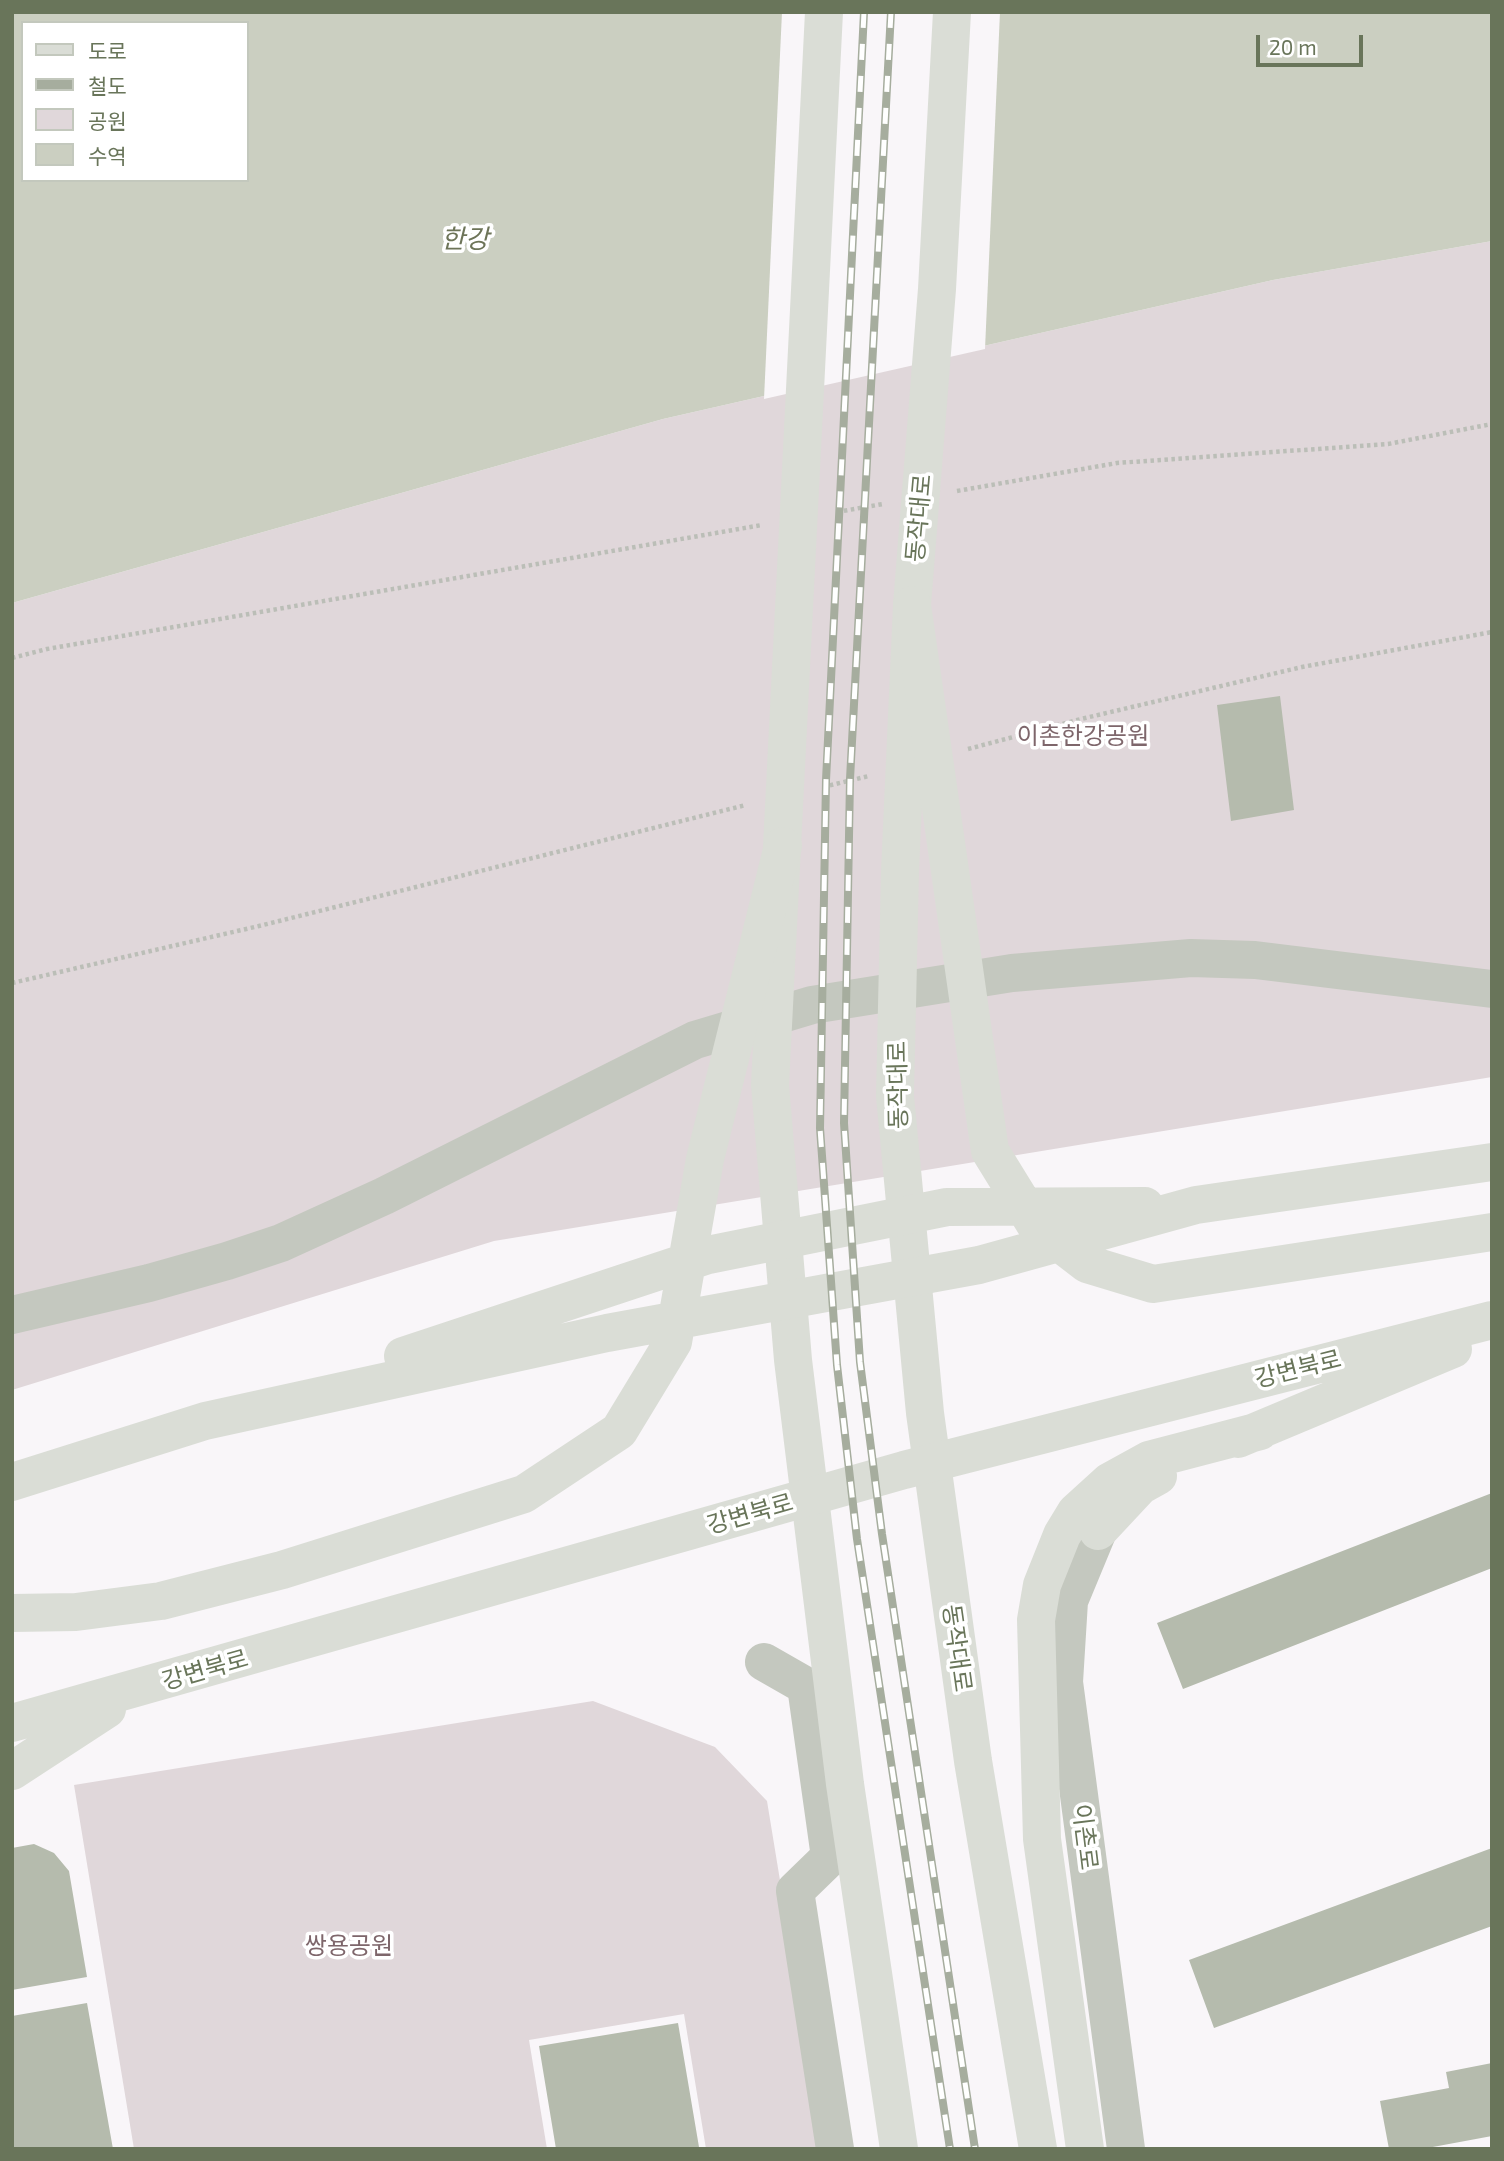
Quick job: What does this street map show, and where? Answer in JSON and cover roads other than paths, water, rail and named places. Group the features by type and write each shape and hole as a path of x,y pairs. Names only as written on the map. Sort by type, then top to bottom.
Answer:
{"main road":[{"path":"824,12 770,1085 792,1346 845,1784 900,2149"},
{"name":"동작대로","path":"952,12 937,289 912,605 900,871 895,1096 927,1426 973,1761 1038,2149"},
{"path":"912,605 990,1151 1035,1224 1087,1264 1153,1284 1492,1231"},
{"path":"12,1613 76,1612 161,1601 282,1570 524,1494 619,1431 673,1342 705,1159 783,846"},
{"path":"205,1421 607,1334 979,1265 1196,1205 1492,1162"},
{"path":"12,1482 708,1255 947,1207 1196,1205"},
{"name":"강변북로","path":"12,1723 904,1469 1492,1320"},
{"path":"1098,1531 1140,1486 1206,1450 1260,1431 1492,1333"},
{"path":"1085,2149 1042,1839 1037,1620 1042,1585 1062,1535 1076,1512 1095,1492 1126,1471 1149,1460 1260,1431"},
{"path":"12,1771 139,1689"}],"street":[{"path":"12,1315 162,1279 281,1243 384,1196 695,1040 811,1005 1012,973 1191,958 1255,960 1492,989"},
{"name":"이촌로","path":"1098,1531 1069,1601 1064,1682 1126,2149"},
{"path":"764,1661 806,1686 830,1857 795,1891 835,2149"}],"water":[{"name":"한강","path":"12,12 1492,12 1492,241 1273,280 663,419 12,603"}],"railway":[{"path":"864,12 826,780 820,1128 837,1365 857,1539 950,2149"},
{"path":"891,12 850,779 844,1123 860,1362 882,1534 975,2149"}],"park label":[{"name":"이촌한강공원","path":"1083,736"},
{"name":"쌍용공원","path":"349,1946"}]}
